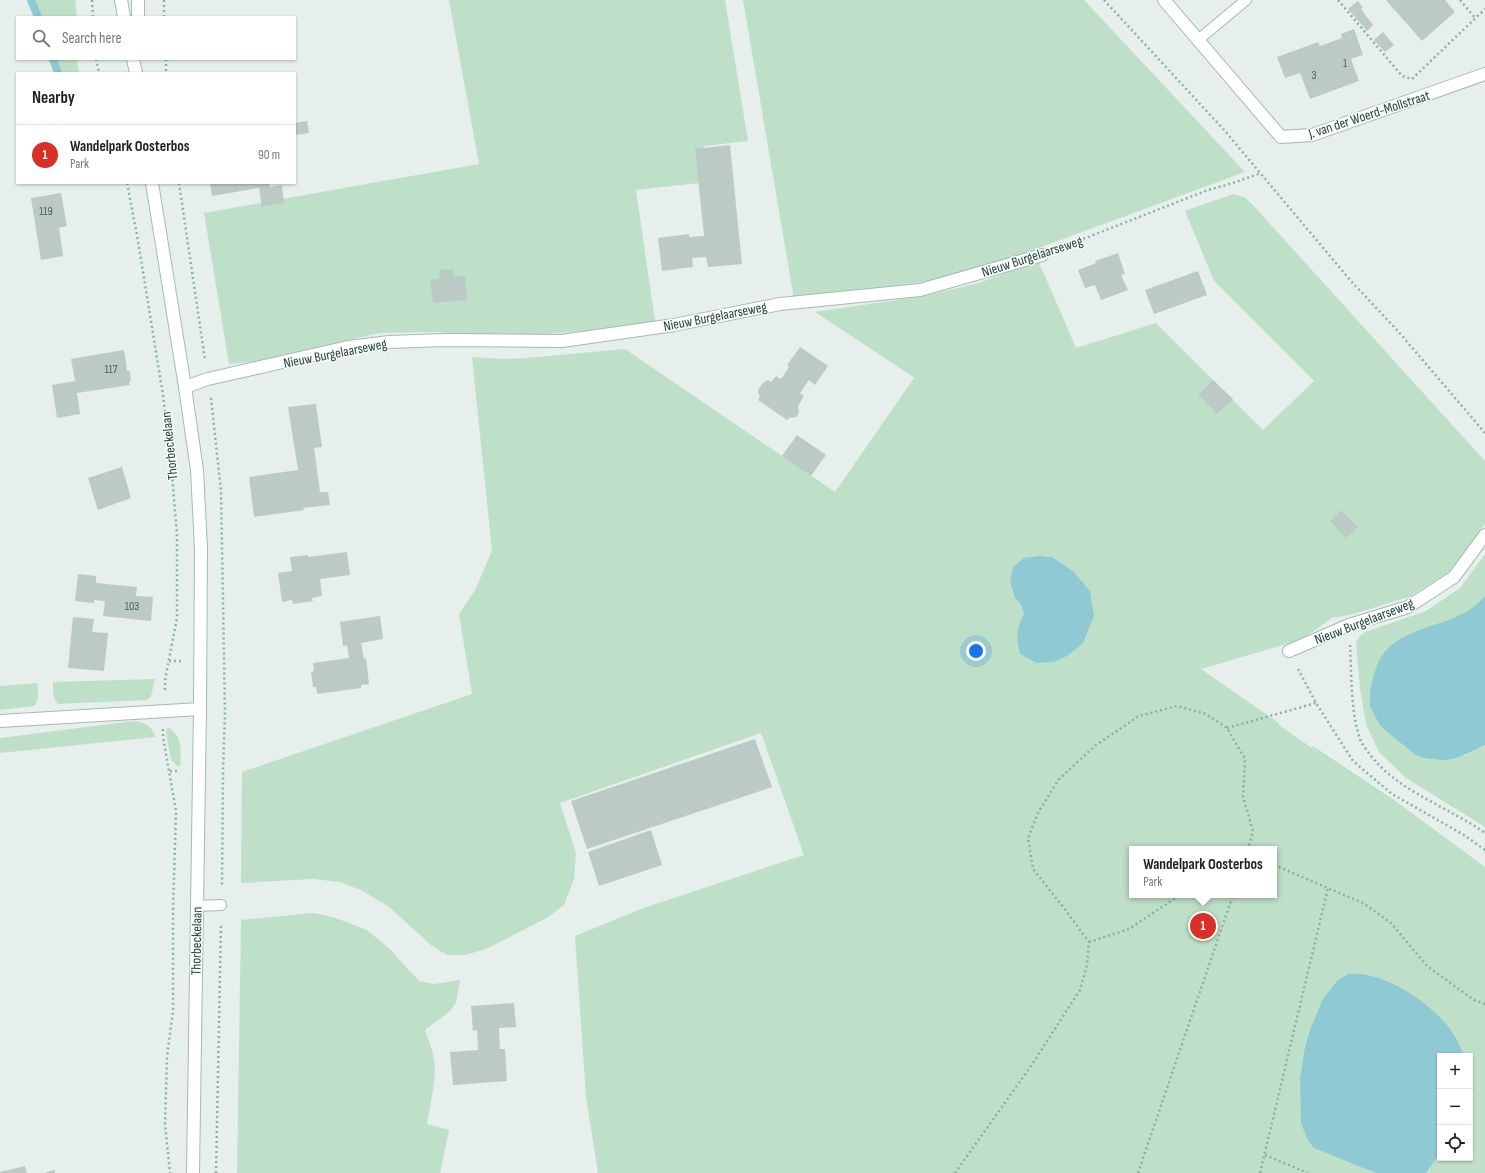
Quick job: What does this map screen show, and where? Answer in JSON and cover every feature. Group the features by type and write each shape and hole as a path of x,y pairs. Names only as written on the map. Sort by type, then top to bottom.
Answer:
{"street":[{"path":"121,0 124,16"},
{"path":"138,0 138,16"},
{"name":"J. van der Woerd-Mollstraat","path":"1164,0 1281,137 1312,135 1485,74"},
{"path":"133,60 136,72"},
{"path":"136,72 137,60"},
{"name":"Thorbeckelaan","path":"152,184 186,387 196,470 201,549 193,1173"},
{"name":"Nieuw Burgelaarseweg","path":"186,387 208,379 348,347 389,342 444,340 562,341 674,325 780,304 920,290 1042,255"},
{"name":"Nieuw Burgelaarseweg","path":"1289,651 1349,625 1408,607 1454,577 1485,535"},
{"path":"0,721 200,709"}],"lane":[{"path":"1198,40 1246,0"},
{"path":"197,906 221,905"}],"path":[{"path":"92,0 93,16"},
{"path":"164,0 164,16"},
{"path":"1104,0 1225,131 1350,280 1397,330 1485,433"},
{"path":"1338,0 1402,76 1412,79 1485,9"},
{"path":"1460,0 1476,19"},
{"path":"96,60 99,72"},
{"path":"166,60 166,72"},
{"name":"Nieuw Burgelaarseweg","path":"1042,255 1208,190 1233,184 1261,173"},
{"name":"Thorbeckelaan","path":"127,184 138,235 163,395 177,534 177,618 165,680 163,737 176,811 173,910 173,1010 167,1056 165,1124 170,1173"},
{"path":"1349,625 1354,717 1362,743 1377,765 1397,780 1485,833"},
{"path":"1289,651 1316,703 1353,761 1392,794 1464,835 1485,850"},
{"path":"1227,728 1316,703"},
{"path":"955,1173 1031,1066 1080,990 1087,965 1089,942 1033,869 1028,838 1039,811 1059,779 1096,745 1139,716 1177,706 1206,714 1227,728 1245,759 1243,797 1253,831 1249,846"},
{"path":"1277,865 1363,903 1391,923 1427,966 1474,1000 1485,1004"},
{"path":"1260,1173 1328,888"},
{"path":"1089,942 1129,930 1176,898"},
{"path":"1138,1173 1232,898"},
{"path":"1265,1155 1308,1173"}],"green space":[{"path":"35,0 75,0 77,16 41,16"},
{"path":"449,0 725,0 748,141 704,146 708,182 636,190 655,321 600,330 505,337 439,332 378,333 267,360 229,364 204,213 479,164"},
{"path":"743,0 1084,0 1245,172 1006,260 943,279 794,299"},
{"path":"55,60 77,60 79,72 60,72"},
{"path":"1233,194 1244,197 1485,461 1485,524 1448,573 1409,597 1350,615 1332,618 1304,638 1201,669 1279,723 1279,725 1312,748 1313,746 1394,800 1485,867 1485,1173 598,1173 586,1097 575,936 646,907 804,855 761,733 560,803 576,853 574,879 564,905 547,918 486,949 465,955 447,955 432,946 388,906 361,890 340,882 313,879 241,883 242,772 472,694 459,614 475,590 492,551 472,357 505,359 527,358 625,349 835,492 914,378 918,380 815,312 924,296 979,283 1038,260 1076,348 1156,323 1263,430 1314,381 1214,281 1185,211","holes":["1041,556 1052,557 1073,571 1036,663 1020,654 1020,622 1024,614 1020,603"]},
{"path":"1485,554 1485,595 1482,600 1471,610 1434,625 1464,756 1485,745 1485,827 1406,778 1379,752 1366,724 1360,689 1356,643 1359,637 1365,632 1426,611 1460,588"},
{"path":"155,679 151,696 147,700 58,704 53,694 53,682"},
{"path":"37,683 38,698 34,706 0,710 0,686"},
{"path":"134,721 142,722 148,725 156,737 0,753 0,738"},
{"path":"167,728 174,732 179,740 181,750 180,766 177,766 171,759 166,732"},
{"path":"314,913 336,918 367,930 391,950 420,981 434,984 460,980 456,1003 449,1012 425,1030 435,1066 427,1124 449,1130 440,1173 237,1173 241,920"}],"water":[{"path":"1041,556 1052,557 1073,571 1090,591 1094,616 1083,643 1067,656 1054,662 1036,663 1020,654 1018,643 1019,624 1024,614 1020,603 1015,598 1010,581 1013,567 1024,558"},
{"path":"1485,596 1485,745 1465,755 1448,760 1430,759 1418,756 1382,727 1371,708 1370,692 1377,664 1383,654 1393,644 1419,630 1462,614 1475,606"},
{"path":"1348,974 1362,974 1389,982 1401,988 1434,1011 1450,1029 1459,1045 1463,1053 1437,1053 1437,1157 1426,1173 1376,1173 1314,1148 1308,1141 1301,1123 1300,1079 1305,1047 1310,1030 1323,999 1337,981"}],"building":[{"path":"1386,0 1445,0 1455,12 1422,41"},
{"path":"1358,1 1363,8 1361,9 1373,25 1367,31 1348,9"},
{"path":"1354,29 1363,55 1351,59 1359,81 1310,99 1300,73 1285,78 1277,57 1318,42 1320,46 1342,38 1341,34"},
{"path":"1383,32 1394,45 1385,52 1374,40"},
{"path":"307,121 309,133 296,135 296,123"},
{"path":"730,145 742,264 708,267 706,257 692,258 693,267 662,271 658,238 689,234 689,237 704,236 695,149"},
{"path":"210,184 269,184 270,187 282,185 284,203 262,207 259,188 212,196"},
{"path":"61,193 67,226 59,228 63,256 41,260 31,198"},
{"path":"1118,253 1125,274 1121,275 1128,290 1101,300 1095,285 1085,288 1078,270 1096,263 1095,261"},
{"path":"453,269 453,277 465,276 467,300 433,303 430,280 440,279 439,270"},
{"path":"1198,271 1207,295 1154,314 1145,290"},
{"path":"800,347 828,366 815,385 809,380 800,393 804,396 798,406 799,413 796,417 789,418 787,420 758,400 760,397 758,392 759,388 764,382 768,380 771,382 776,376 781,379 789,367 787,365"},
{"path":"124,350 127,371 130,371 130,385 77,393 80,414 57,418 52,385 75,381 71,359"},
{"path":"1213,380 1233,399 1217,414 1198,395"},
{"path":"316,404 322,447 314,448 320,492 328,492 330,505 303,508 304,510 254,517 249,477 298,470 288,407"},
{"path":"797,435 826,455 811,476 782,456"},
{"path":"122,467 131,498 98,510 88,478"},
{"path":"1341,510 1358,527 1346,538 1330,521"},
{"path":"347,552 350,575 320,579 322,596 312,598 313,601 293,604 292,600 282,602 278,573 292,571 290,557 308,555 308,557"},
{"path":"78,574 96,576 96,583 137,587 136,596 153,597 151,621 103,616 105,601 94,600 94,603 75,601"},
{"path":"380,616 383,639 361,643 364,659 366,658 369,684 361,685 361,688 317,694 316,687 313,687 311,672 314,671 313,663 349,658 347,645 343,646 340,622"},
{"path":"73,617 94,619 92,632 108,633 104,671 68,668"},
{"path":"755,739 772,787 587,849 571,801"},
{"path":"651,830 662,865 599,886 588,852"},
{"path":"514,1003 516,1027 499,1028 500,1049 505,1049 507,1081 453,1085 450,1052 478,1050 477,1030 473,1031 471,1006"},
{"path":"25,1166 27,1173 0,1173 0,1172"},
{"path":"55,1170 55,1173 46,1173 46,1172"}],"waterway":[{"path":"31,0 38,16"},
{"path":"53,60 58,72"}],"place":[{"name":"Wandelpark Oosterbos","path":"1203,926"}]}
